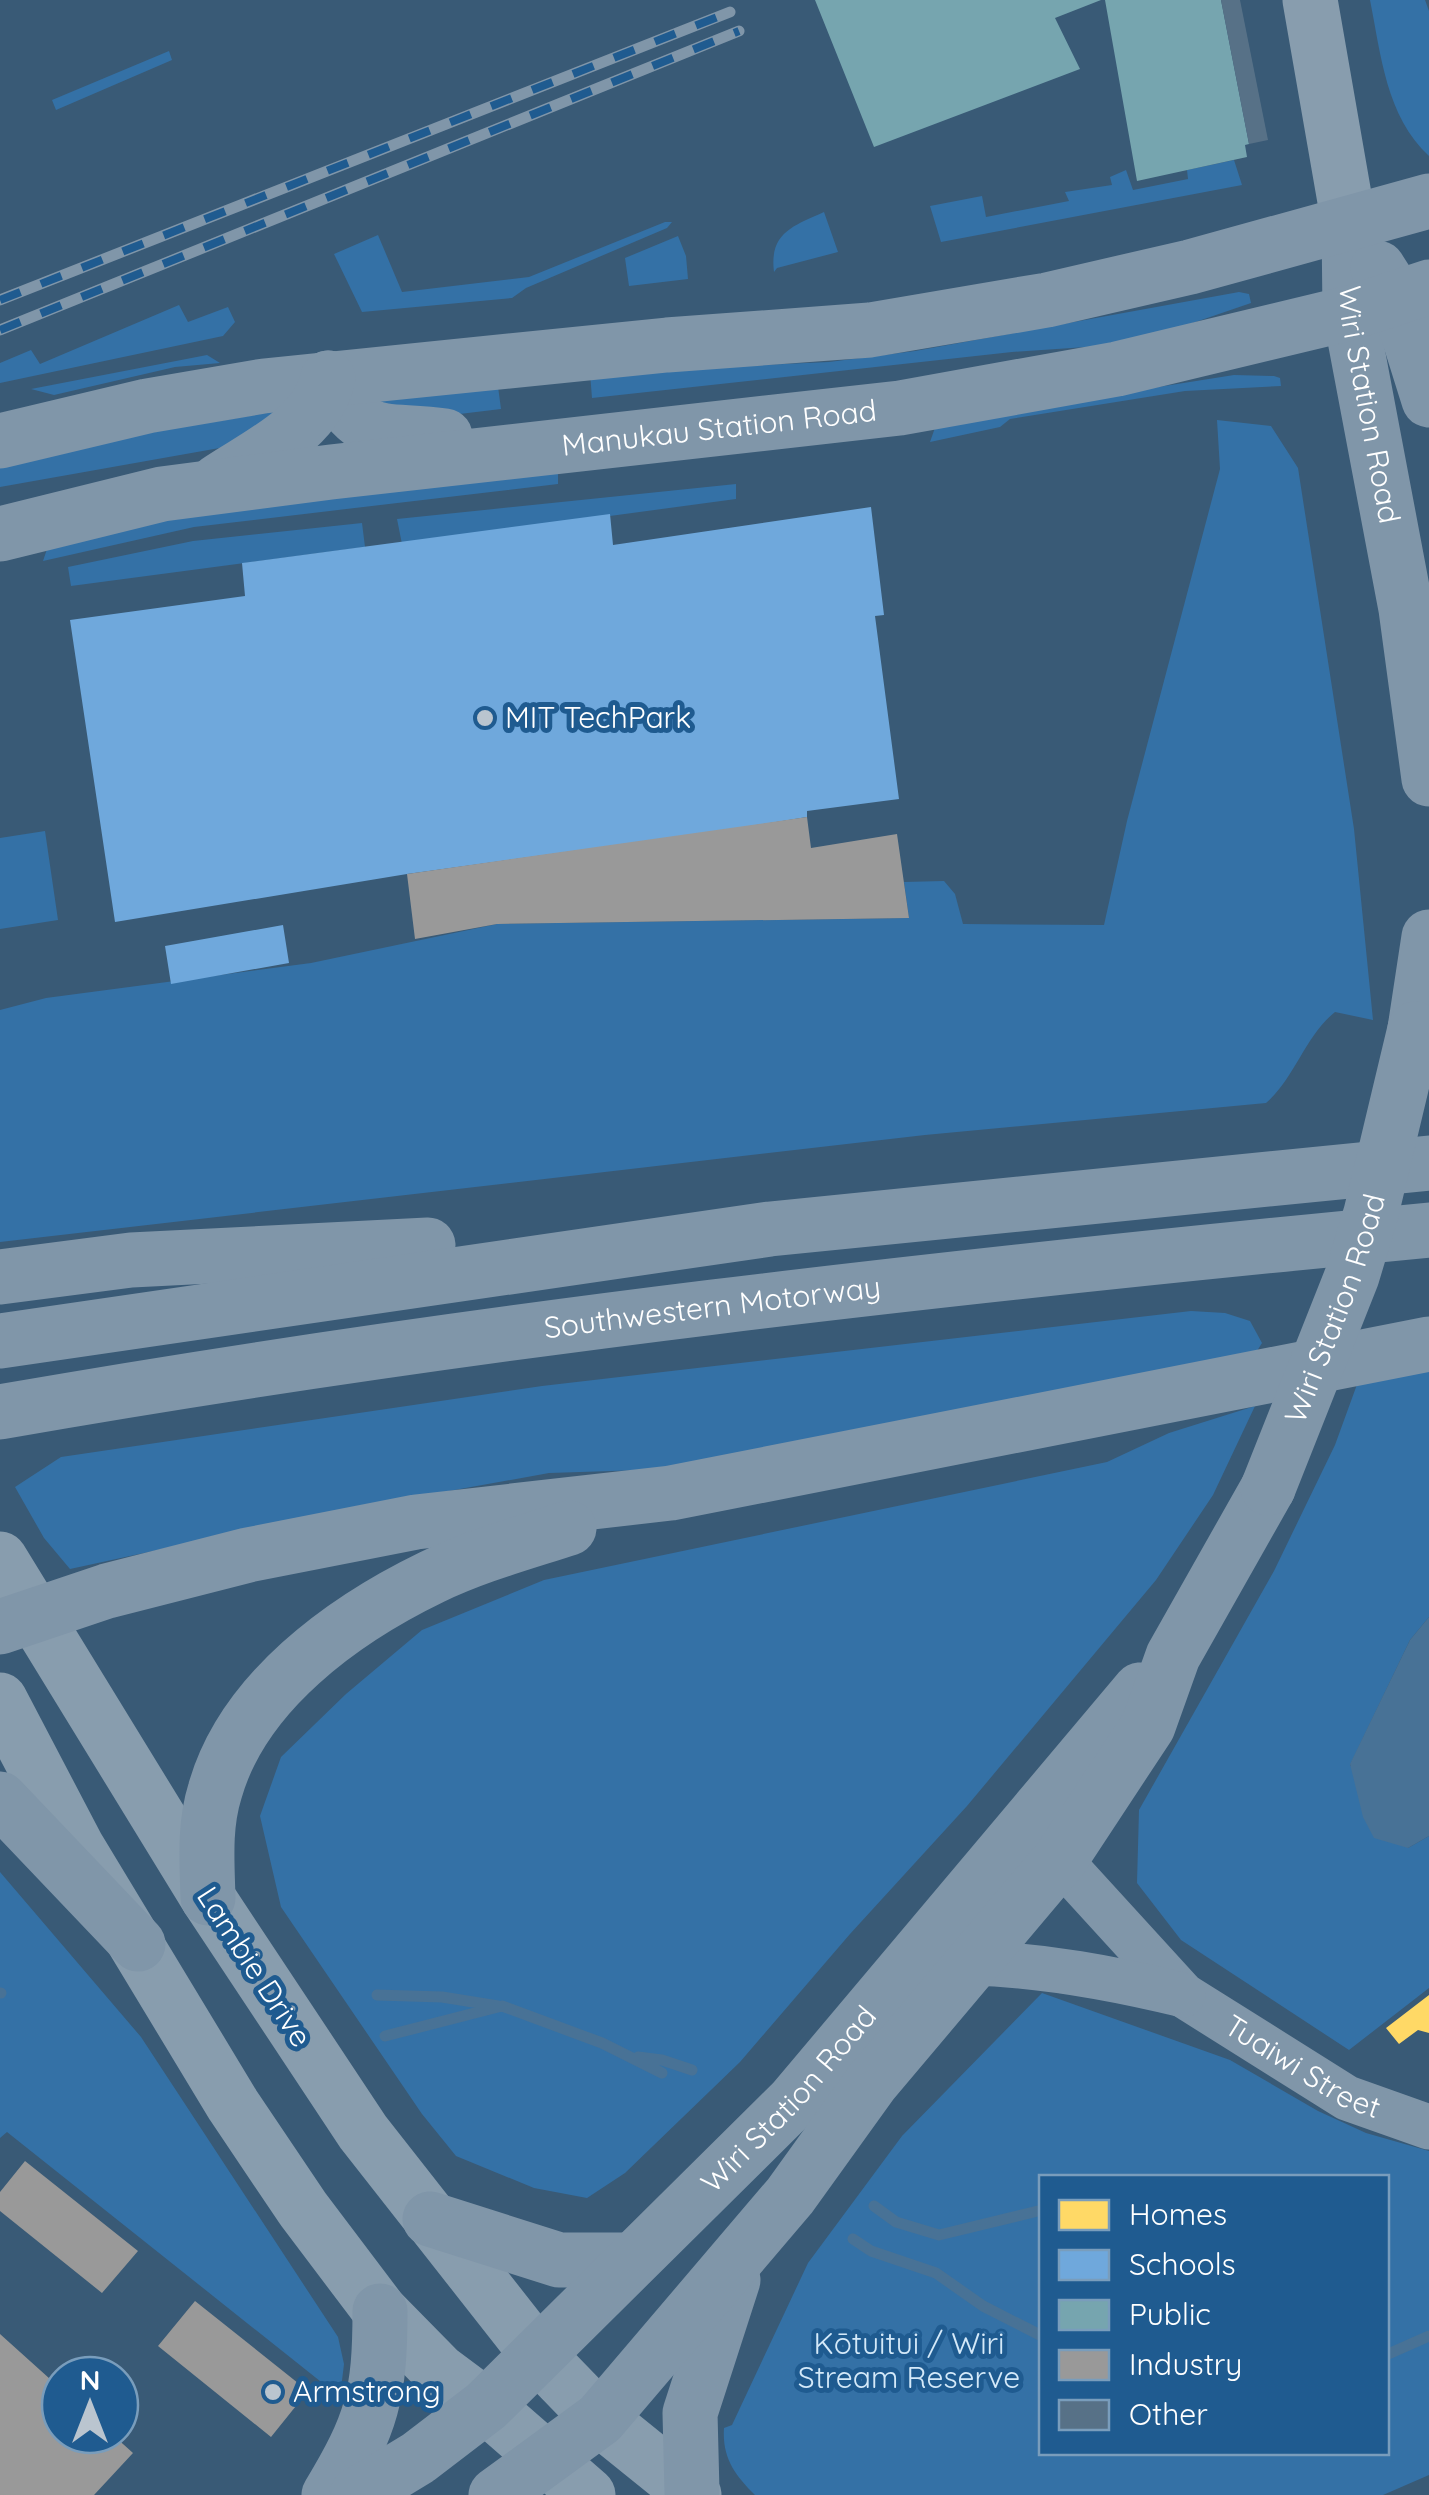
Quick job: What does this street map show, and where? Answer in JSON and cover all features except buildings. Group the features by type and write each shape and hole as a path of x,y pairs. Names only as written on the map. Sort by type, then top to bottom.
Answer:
{"main road":[{"path":"1310,0 1349,224"},
{"path":"0,441 147,406 328,378 870,330 1047,300 1205,263 1429,201"},
{"name":"Wiri Station Road","path":"1349,224 1392,299 1429,400"},
{"name":"Wiri Station Road","path":"1392,299 1406,608 1429,779"},
{"name":"Manukau Station Road","path":"0,534 92,509 208,488 900,408 1117,369 1392,299"},
{"path":"328,378 346,410 360,423 374,428 531,449"},
{"path":"208,488 305,421 319,406 328,378"},
{"name":"Wiri Station Road","path":"496,2495 600,2419 790,2196 872,2082 972,1963 1044,1842 1100,1735 1173,1656 1268,1488 1352,1276 1416,1030 1429,937"},
{"path":"0,1341 770,1228 1429,1163"},
{"path":"0,1277 132,1260 770,1228"},
{"name":"Southwestern Motorway","path":"0,1412 289,1365 662,1312 1068,1265 1429,1230"},
{"path":"18,1621 107,1591 248,1555 416,1522 671,1493 1429,1344"},
{"path":"208,1898 206,1838 214,1792 235,1742 288,1676 370,1611 434,1576 671,1493"},
{"name":"Lambie Drive","path":"0,1559 18,1621 363,2132 538,2355 600,2419 693,2494"},
{"path":"0,1700 77,1846 233,2105 302,2208 380,2312 439,2371 486,2406 588,2495"},
{"path":"0,1799 138,1944"},
{"name":"Wiri Station Road","path":"357,2495 418,2458 486,2406 794,2101 1044,1842"},
{"path":"430,2219 559,2260 632,2260"},
{"path":"693,2494 692,2408 744,2249"},
{"path":"329,2495 356,2451 372,2406 380,2367 380,2312"}],"street":[{"name":"Tuaiwi Street","path":"1044,1842 1183,1995 1348,2098 1429,2127"},
{"name":"Tuaiwi Street","path":"972,1963 1042,1967 1183,1995"}],"green space":[{"path":"1370,0 1425,0 1429,11 1429,156 1394,104"},
{"path":"169,51 172,60 56,110 52,100"},
{"path":"1234,160 1242,185 941,242 930,206 982,196 986,217 1069,201 1065,192 1112,185 1110,177 1126,170 1133,190 1188,179 1187,170"},
{"path":"824,212 838,252 774,272 779,240 793,227"},
{"path":"672,222 667,228 526,288 512,298 362,312 334,254 378,235 402,292 529,277"},
{"path":"678,236 686,256 688,279 629,286 625,258"},
{"path":"1239,292 1249,294 1251,303 1175,329 1101,346 1012,352 592,398 590,373 829,362 915,351"},
{"path":"179,305 188,322 228,307 235,322 223,336 0,383 0,363 31,350 40,364"},
{"path":"207,355 220,363 175,367 54,395 31,389"},
{"path":"1234,375 1274,376 1280,378 1281,386 1185,391 1010,419 1000,427 930,442 937,422"},
{"path":"497,379 501,409 418,419 382,411 378,398"},
{"path":"284,410 242,444 0,487 0,463 80,444"},
{"path":"1217,420 1271,426 1298,468 1354,829 1373,1020 1335,1012 1266,1103 925,1135 0,1242 0,1010 46,998 311,963 497,924 909,918 904,882 944,881 955,894 963,924 1104,925 1127,821 1220,469"},
{"path":"558,470 558,484 194,527 43,561 47,549 164,517"},
{"path":"736,484 736,499 402,544 397,519"},
{"path":"362,523 365,547 71,586 68,567 193,541"},
{"path":"45,831 58,920 0,929 0,838"},
{"path":"1191,1311 1225,1313 1250,1321 1262,1343 1250,1362 674,1469 549,1473 338,1511 70,1569 44,1538 15,1487 61,1457 542,1386"},
{"path":"1429,1369 1429,1617 1410,1640 1350,1765 1408,1848 1429,1836 1429,1988 1349,2050 1181,1940 1137,1883 1139,1810 1274,1571 1335,1445 1359,1379"},
{"path":"1255,1406 1213,1495 1156,1580 967,1806 740,2062 625,2173 587,2198 534,2188 456,2156 422,2114 281,1907 260,1816 281,1757 346,1694 422,1630 544,1580 1107,1462 1169,1433"},
{"path":"0,1872 141,2037 338,2337 344,2364 340,2397 7,2132 0,2138"},
{"name":"Kōtuitui / Wiri Stream Reserve","path":"1042,1993 1230,2060 1318,2111 1366,2133 1429,2151 1429,2475 1383,2495 755,2495 731,2465 724,2428 732,2425 808,2263 902,2136"}],"shaded area":[{"path":"1429,1617 1429,1836 1408,1848 1374,1838 1363,1817 1350,1764 1410,1640"}],"waterway":[{"path":"377,1995 442,1997 498,2006"},
{"path":"385,2036 502,2006 602,2043 662,2073"},
{"path":"638,2057 692,2070"},
{"path":"874,2206 896,2222 939,2235 1039,2211"},
{"path":"853,2239 871,2251 936,2273 983,2306 1039,2334"},
{"path":"1389,2354 1429,2336"}],"railway":[{"path":"0,300 730,12"},
{"path":"0,330 739,31"}],"place":[{"name":"MIT TechPark","path":"485,718"},
{"name":"Armstrong","path":"273,2392"}]}
